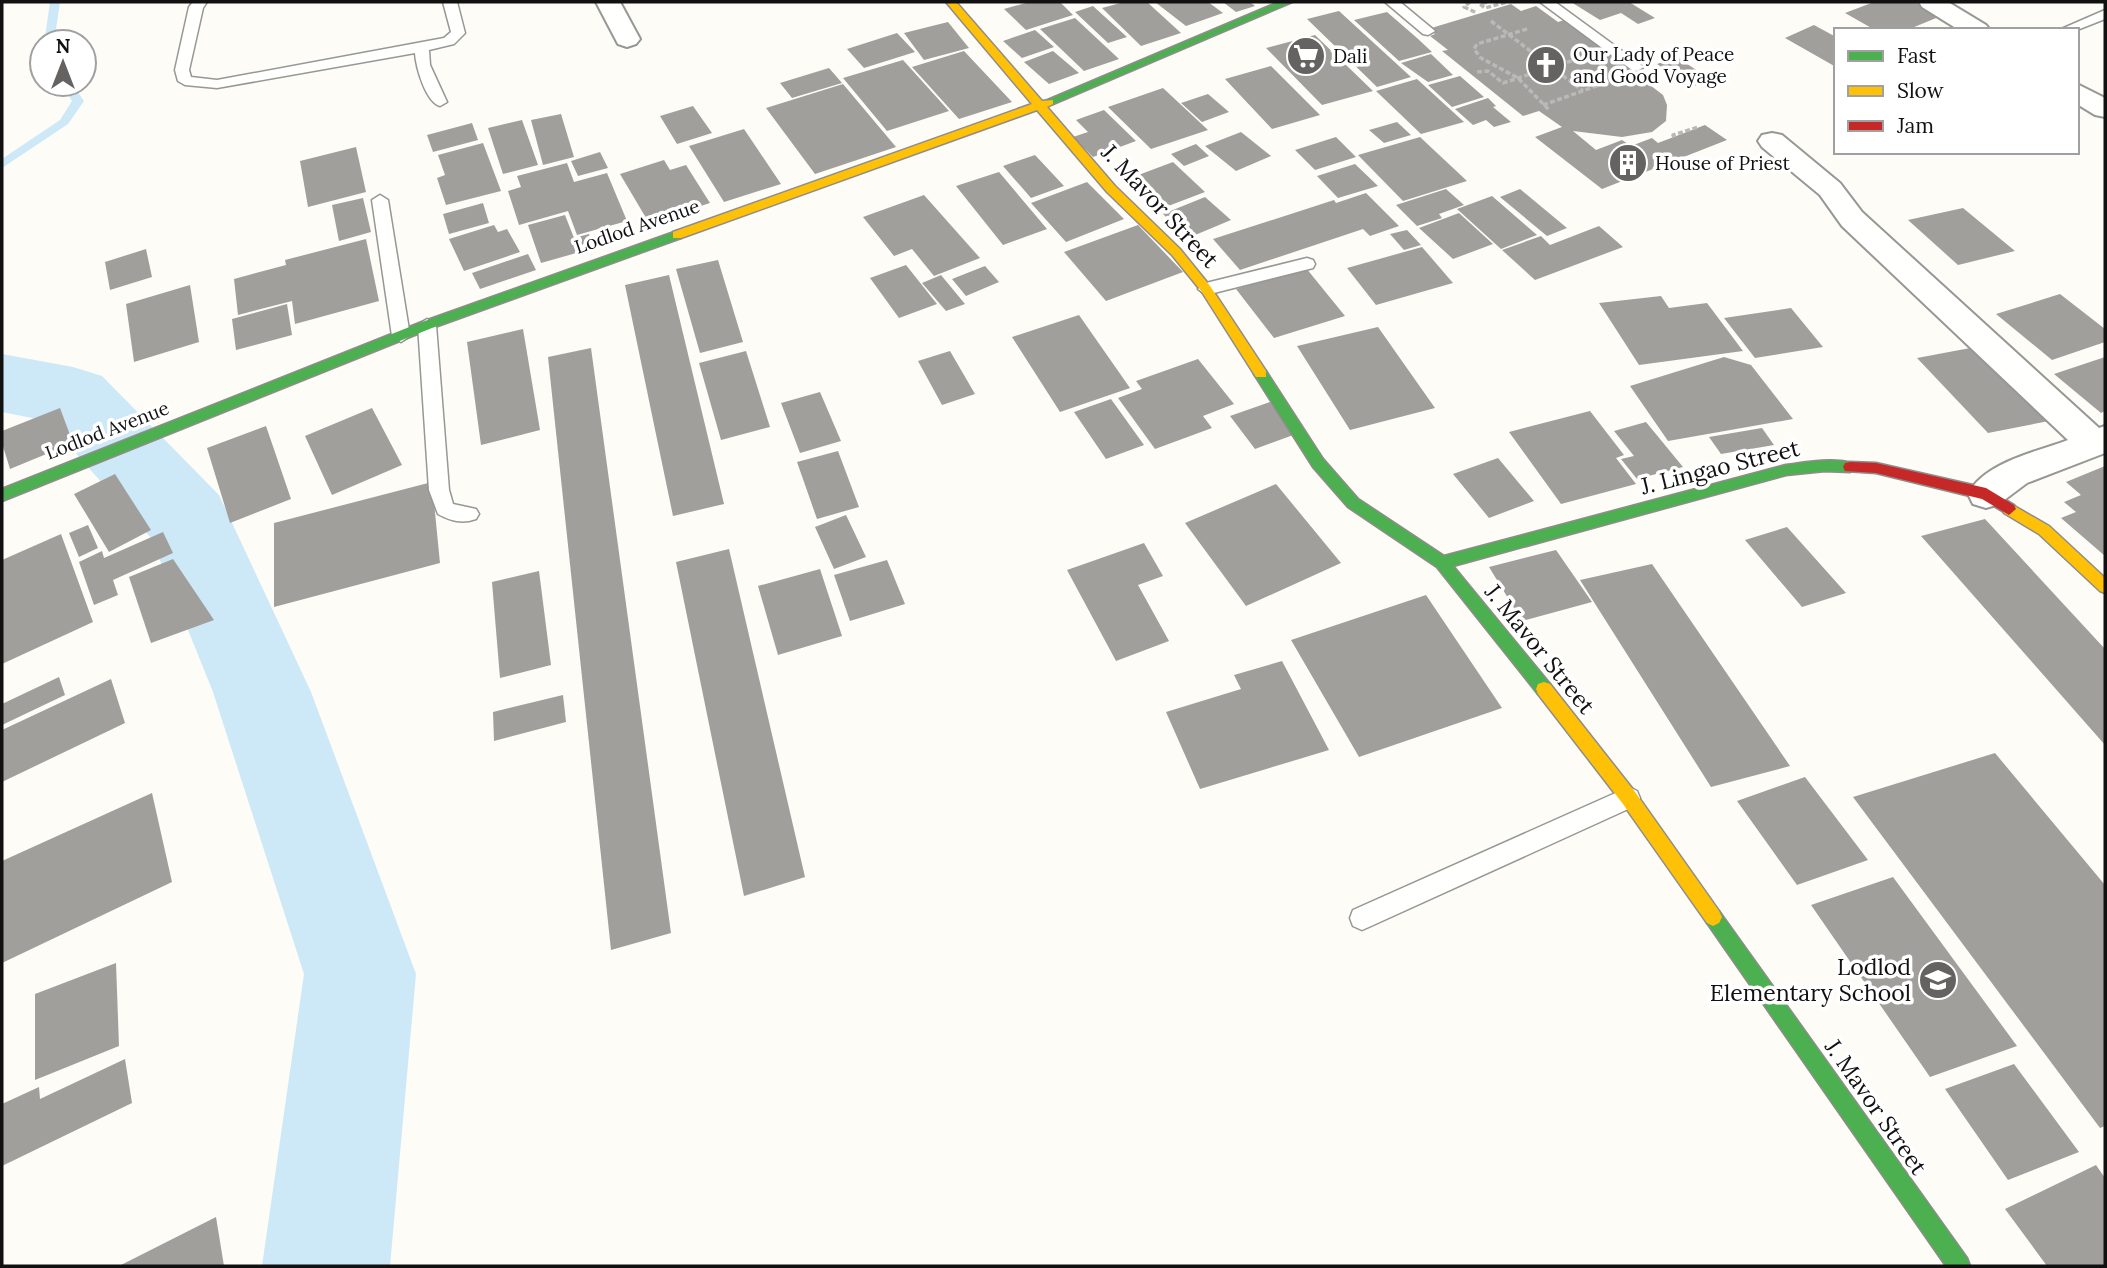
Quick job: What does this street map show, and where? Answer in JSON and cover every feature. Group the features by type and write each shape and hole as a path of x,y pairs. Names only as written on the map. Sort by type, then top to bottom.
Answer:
{"street":[{"path":"608,2 627,39"},
{"name":"J. Mavor Street","path":"951,2 1111,189 1176,252 1206,289 1327,473 1353,503 1442,563 1629,798 1959,1266"},
{"name":"Lodlod Avenue","path":"2,495 426,325 1038,106 1287,2"},
{"path":"1931,2 1974,28"},
{"path":"2079,93 2105,109"},
{"path":"1772,141 1830,189 1852,219 2099,441 2015,474 1986,494"},
{"name":"J. Lingao Street","path":"1442,563 1786,470 1825,466 1876,468 1986,494 2044,530 2105,586"}],"lane":[{"path":"200,2 196,7 181,70 185,81 217,85 449,41 457,33 450,2"},
{"path":"1547,2 1637,67"},
{"path":"1400,4 1428,32"},
{"path":"2071,28 2105,14"},
{"path":"422,48 423,65 440,102"},
{"path":"380,200 401,336"},
{"path":"1206,289 1307,264"},
{"path":"426,325 439,490 445,509 454,514 469,514"},
{"path":"1362,918 1629,798"}],"path":[{"path":"1470,2 1464,7 1477,13"},
{"path":"1487,2 1480,4 1485,8 1507,2"},
{"path":"1491,21 1583,91"},
{"path":"1529,28 1477,44 1474,49 1481,58 1518,78 1550,111"},
{"path":"1477,72 1488,71 1503,83 1585,56"},
{"path":"1543,105 1615,79"},
{"path":"1679,125 1687,130"},
{"path":"1674,137 1673,135 1698,127"}],"building":[{"path":"1029,2 1060,2 1073,15 1026,30 1004,9"},
{"path":"1124,2 1147,2 1181,33 1141,46 1102,8"},
{"path":"1155,2 1208,2 1223,13 1186,26"},
{"path":"1223,2 1250,2 1255,6 1236,12"},
{"path":"1571,2 1629,2 1655,18 1638,24 1621,13 1600,20"},
{"path":"1874,2 1915,2 1941,16 1912,28 1871,28 1845,13"},
{"name":"Our Lady of Peace and Good Voyage","path":"1511,4 1521,11 1536,6 1558,22 1567,19 1652,80 1646,82 1663,95 1667,105 1666,121 1652,132 1622,137 1573,131 1596,150 1622,140 1631,146 1652,138 1658,143 1705,125 1727,140 1602,189 1535,137 1562,127 1539,111 1523,116 1442,51 1448,50 1430,36 1435,34 1428,29"},
{"path":"1093,6 1127,37 1108,43 1075,12"},
{"path":"1339,11 1411,77 1377,87 1307,19"},
{"path":"1387,12 1432,52 1399,61 1354,20"},
{"path":"1075,18 1119,59 1084,71 1040,29"},
{"path":"948,22 969,48 924,60 904,33"},
{"path":"1814,25 1834,36 1834,66 1785,38"},
{"path":"1035,30 1054,47 1022,58 1003,41"},
{"path":"897,33 915,52 864,68 847,49"},
{"path":"1315,35 1373,91 1322,105 1266,48"},
{"path":"964,51 1012,102 959,119 912,67"},
{"path":"1053,51 1079,73 1049,84 1024,62"},
{"path":"1431,54 1453,75 1428,82 1401,63"},
{"path":"1677,57 1711,80 1691,87 1657,64"},
{"path":"903,60 949,111 887,131 843,78"},
{"path":"1271,66 1320,115 1272,129 1225,79"},
{"path":"829,68 842,83 792,98 780,83"},
{"path":"1460,76 1484,97 1452,107 1428,85"},
{"path":"1417,79 1464,122 1421,134 1376,91"},
{"path":"843,84 896,147 815,174 766,108"},
{"path":"1163,88 1208,130 1151,149 1108,107"},
{"path":"1208,94 1229,112 1202,122 1181,103"},
{"path":"1488,98 1496,106 1493,107 1511,122 1494,127 1486,120 1473,125 1455,109"},
{"path":"693,106 712,133 677,144 660,116"},
{"path":"1104,110 1136,141 1093,157 1073,137 1088,132 1076,120"},
{"path":"561,114 574,157 543,165 531,120"},
{"path":"522,120 538,165 503,174 488,128"},
{"path":"1397,122 1411,135 1384,143 1369,130"},
{"path":"472,123 478,140 433,152 427,135"},
{"path":"744,129 781,184 724,202 689,146"},
{"path":"1241,132 1271,156 1236,171 1205,146"},
{"path":"1336,137 1356,157 1315,170 1295,150"},
{"path":"1420,137 1467,181 1403,201 1358,155"},
{"path":"483,143 501,191 446,205 437,178 445,175 438,155"},
{"path":"1196,144 1209,156 1184,166 1171,154"},
{"path":"356,147 366,192 308,207 300,161"},
{"path":"600,152 608,168 578,176 571,161"},
{"path":"1035,155 1064,186 1031,198 1003,166"},
{"path":"664,160 670,170 686,165 710,203 649,223 620,174"},
{"path":"1173,162 1205,192 1155,211 1125,180"},
{"path":"567,163 574,182 607,173 627,221 577,235 568,211 519,225 508,191 521,187 517,176"},
{"path":"1355,164 1378,186 1338,198 1317,176"},
{"path":"999,172 1047,229 1003,245 956,186"},
{"path":"1087,182 1124,219 1066,242 1031,203"},
{"path":"1446,189 1464,205 1439,214 1442,218 1417,226 1396,205"},
{"path":"1520,189 1567,228 1547,236 1500,197"},
{"path":"1366,193 1399,226 1370,236 1363,229 1240,270 1213,239 1334,200 1336,203"},
{"path":"924,195 980,258 934,276 912,249 894,256 863,217"},
{"path":"1492,196 1537,235 1501,249 1457,209"},
{"path":"1205,197 1231,220 1188,238 1163,214"},
{"path":"363,198 371,232 339,241 332,205"},
{"path":"483,203 489,223 449,234 443,214"},
{"path":"1963,208 2015,251 1958,265 1908,220"},
{"path":"1459,213 1493,244 1453,259 1419,228"},
{"path":"565,215 574,238 589,234 594,248 541,263 528,225"},
{"path":"494,225 498,232 507,229 520,252 464,271 449,239"},
{"path":"1138,225 1183,272 1106,301 1064,252"},
{"path":"1599,226 1623,247 1535,280 1502,250 1541,236 1550,245"},
{"path":"1407,230 1421,245 1404,250 1390,234"},
{"path":"366,239 379,301 295,324 292,301 238,315 234,279 286,265 285,260"},
{"path":"1422,247 1453,283 1376,305 1347,268"},
{"path":"146,249 152,277 110,290 105,262"},
{"path":"528,254 536,270 480,289 472,273"},
{"path":"718,260 743,342 700,353 676,269"},
{"path":"906,265 937,304 899,318 870,278"},
{"path":"985,266 999,282 966,296 952,279"},
{"path":"1306,268 1345,316 1274,338 1236,289"},
{"path":"669,275 724,504 673,516 625,285"},
{"path":"941,275 965,304 946,311 922,283"},
{"path":"190,285 199,342 134,362 126,304"},
{"path":"2060,294 2105,329 2105,342 2052,360 1996,314"},
{"path":"1661,296 1669,308 1707,303 1743,351 1639,365 1599,303"},
{"path":"287,304 292,335 236,350 232,319"},
{"path":"1791,308 1823,347 1755,358 1724,318"},
{"path":"1079,315 1130,388 1060,412 1012,337"},
{"path":"1378,327 1435,408 1350,430 1297,346"},
{"path":"523,329 540,430 481,445 467,342"},
{"path":"1981,346 2054,420 1988,433 1917,358"},
{"path":"591,348 671,933 611,950 548,357"},
{"path":"746,351 770,427 721,440 699,363"},
{"path":"950,351 975,394 942,405 918,361"},
{"path":"1724,357 1751,365 1793,419 1668,441 1630,386"},
{"path":"2105,357 2105,411 2101,413 2054,374"},
{"path":"1198,359 1234,404 1203,416 1212,428 1155,449 1118,398 1142,389 1136,381"},
{"path":"820,392 841,441 800,453 781,403"},
{"path":"1111,399 1144,445 1106,459 1074,412"},
{"path":"1270,402 1296,434 1255,449 1230,416"},
{"path":"60,408 73,443 10,469 2,443 2,431"},
{"path":"372,408 402,465 332,495 305,436"},
{"path":"1590,411 1624,455 1616,458 1636,484 1561,504 1509,432"},
{"path":"1646,422 1683,467 1637,479 1621,459 1634,456 1614,431"},
{"path":"266,426 291,499 230,523 207,448"},
{"path":"1762,428 1774,445 1721,454 1709,437"},
{"path":"838,451 859,507 817,519 797,462"},
{"path":"1498,458 1534,501 1489,518 1453,474"},
{"path":"2105,466 2105,556 2061,518 2076,512 2064,502 2081,495 2066,482"},
{"path":"115,474 151,530 109,552 74,494"},
{"path":"432,482 440,563 274,607 274,523"},
{"path":"1276,484 1341,563 1246,606 1185,523"},
{"path":"846,515 866,557 834,569 815,527"},
{"path":"1985,519 2105,649 2105,745 1921,536"},
{"path":"88,525 98,548 79,557 69,533"},
{"path":"1787,527 1846,593 1802,607 1745,540"},
{"path":"163,532 173,553 113,580 118,595 94,605 79,562 102,551 104,558"},
{"path":"61,534 93,622 2,664 2,560"},
{"path":"1144,543 1163,576 1138,585 1169,641 1116,661 1067,570"},
{"path":"729,549 805,877 744,896 676,562"},
{"path":"1556,550 1592,602 1522,621 1489,567"},
{"path":"173,559 214,620 151,643 129,577"},
{"path":"887,560 905,604 850,621 834,575"},
{"path":"1652,564 1790,766 1711,787 1580,580"},
{"path":"820,569 842,636 778,655 758,586"},
{"path":"539,571 551,665 500,678 492,582"},
{"path":"1426,595 1502,708 1359,757 1291,640"},
{"path":"1282,661 1329,750 1200,789 1166,712 1241,689 1234,675"},
{"path":"59,677 65,695 2,725 2,704"},
{"path":"111,679 125,723 2,782 2,730"},
{"path":"563,695 566,722 494,741 493,712"},
{"path":"1995,753 2105,885 2105,1126 2100,1128 1853,797"},
{"path":"1805,777 1868,860 1797,885 1737,801"},
{"path":"152,793 172,882 2,963 2,861"},
{"path":"1893,877 2017,1046 1930,1077 1811,905"},
{"path":"116,963 119,1046 35,1080 35,994"},
{"path":"125,1059 132,1103 2,1166 2,1104 39,1087 40,1099"},
{"path":"2014,1064 2079,1152 2008,1180 1945,1089"},
{"path":"2096,1165 2105,1178 2105,1266 2047,1266 2005,1209"},
{"path":"216,1217 224,1266 119,1266"}],"waterway":[{"path":"50,28 55,2"},
{"path":"2,164 64,122 78,101 76,98"},
{"path":"2,383 73,397 188,520 262,692 360,974 326,1266"}],"traffic: fast":[{"path":"1049,102 1287,2"},
{"path":"2,495 427,325 677,235"},
{"path":"1261,374 1318,463 1353,503 1442,563 1544,689"},
{"path":"1442,563 1786,470 1825,466 1850,467"},
{"path":"1713,917 1959,1266"}],"traffic: slow":[{"path":"951,2 1111,189 1176,252 1206,289 1261,374"},
{"path":"677,235 1049,102"},
{"path":"2009,509 2044,530 2105,587"},
{"path":"1544,689 1629,798 1713,917"}],"traffic: jam":[{"path":"1850,467 1876,468 1986,494 2009,509"}],"place":[{"name":"Dali","path":"1306,56"},
{"name":"Our Lady of Peace and Good Voyage","path":"1546,65"},
{"name":"House of Priest","path":"1628,163"},
{"name":"Lodlod Elementary School","path":"1938,980"}]}
